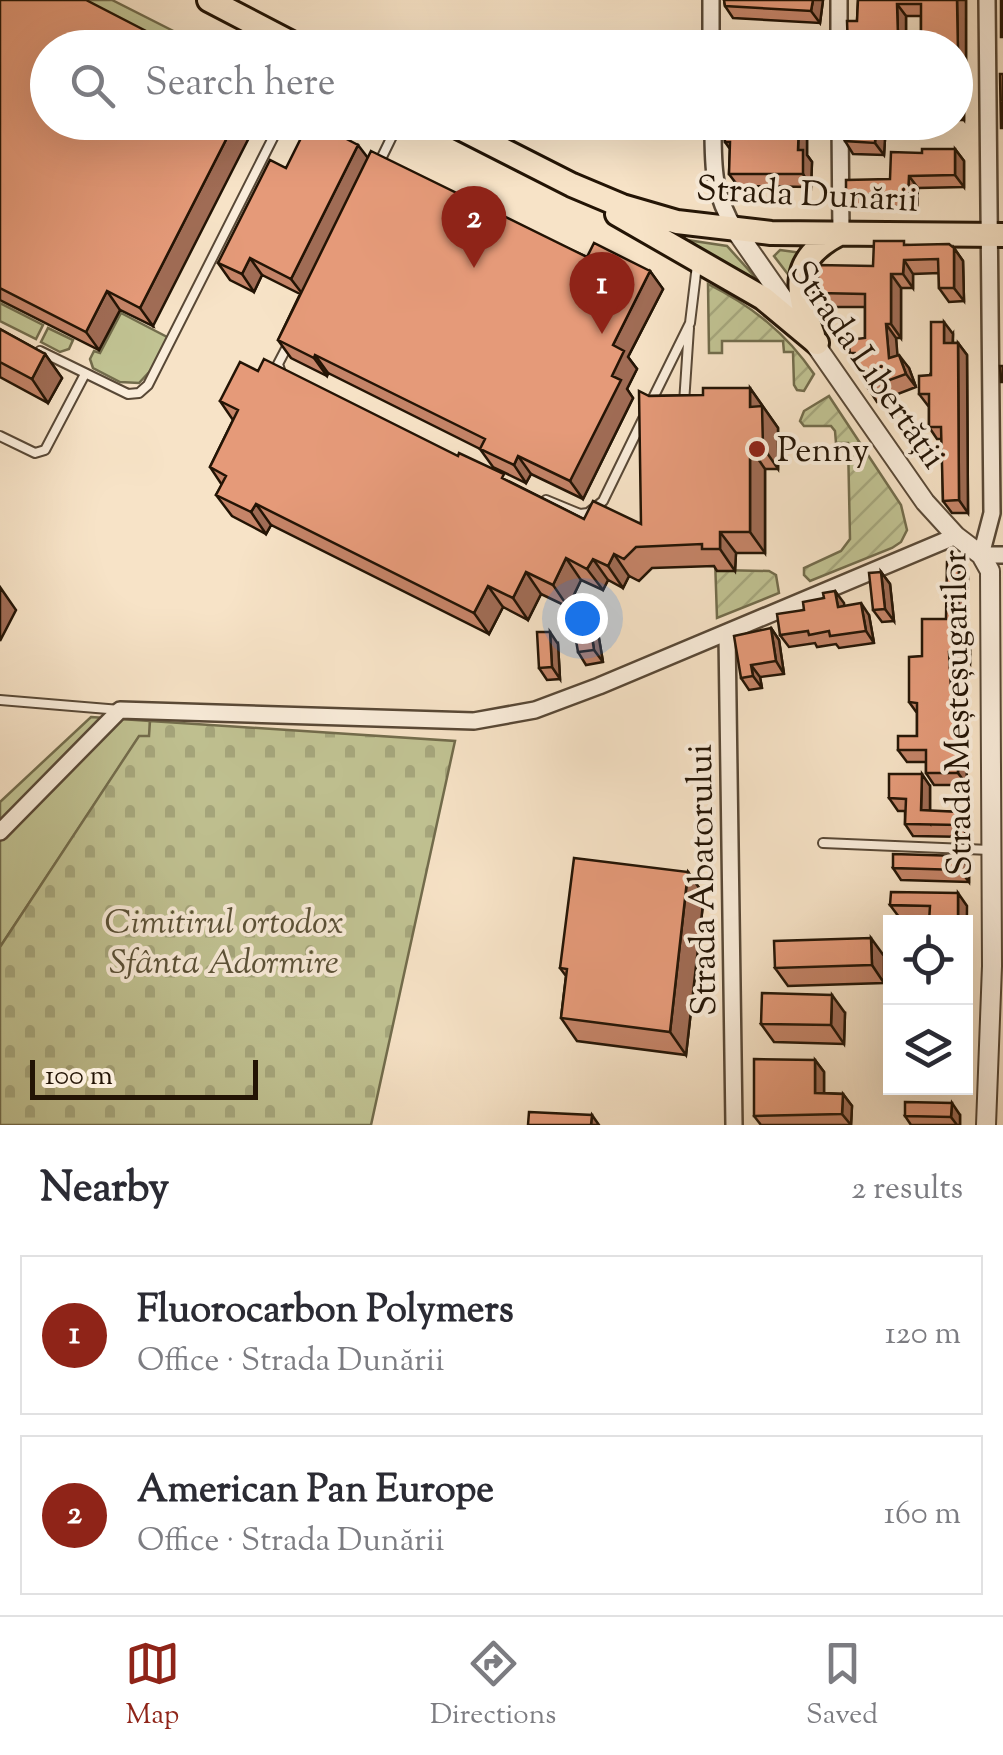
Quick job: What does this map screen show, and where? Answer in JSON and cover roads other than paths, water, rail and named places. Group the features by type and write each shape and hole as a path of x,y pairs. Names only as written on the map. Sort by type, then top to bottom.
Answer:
{"main road":[{"path":"210,0 235,7 273,30"},
{"name":"Strada Dunării","path":"483,140 572,185 653,216 736,231 997,235"},
{"path":"572,185 774,306 816,342"},
{"path":"816,342 800,300 800,277 814,250 840,233"}],"street":[{"path":"711,0 712,30"},
{"path":"839,0 839,30"},
{"name":"Strada Meșteșugarilor","path":"986,1125 992,966 992,577 981,555 992,513 997,235 987,0"},
{"path":"713,140 714,181 722,207 736,231"},
{"path":"840,140 840,233"},
{"name":"Strada Libertății","path":"736,231 925,502 956,536 981,555"},
{"path":"0,832 120,710 474,721 502,718 583,692 956,536"},
{"path":"981,555 1003,554"},
{"name":"Strada Abatorului","path":"727,634 734,1125"}],"lane":[{"path":"34,348 128,394 139,393 148,385 271,140"},
{"path":"375,171 391,140"},
{"path":"684,404 697,261"},
{"path":"538,496 580,514 588,513 602,501 690,323"},
{"path":"296,329 278,370 298,382"},
{"path":"0,436 36,453 46,450 85,374"},
{"path":"0,700 120,710"},
{"path":"823,843 990,850"}],"place":[{"name":"American Pan Europe","path":"474,268"},
{"name":"Fluorocarbon Polymers","path":"602,334"},
{"name":"Penny","path":"757,449"}],"park label":[{"name":"Cimitirul ortodox Sfânta Adormire","path":"224,941"}]}
